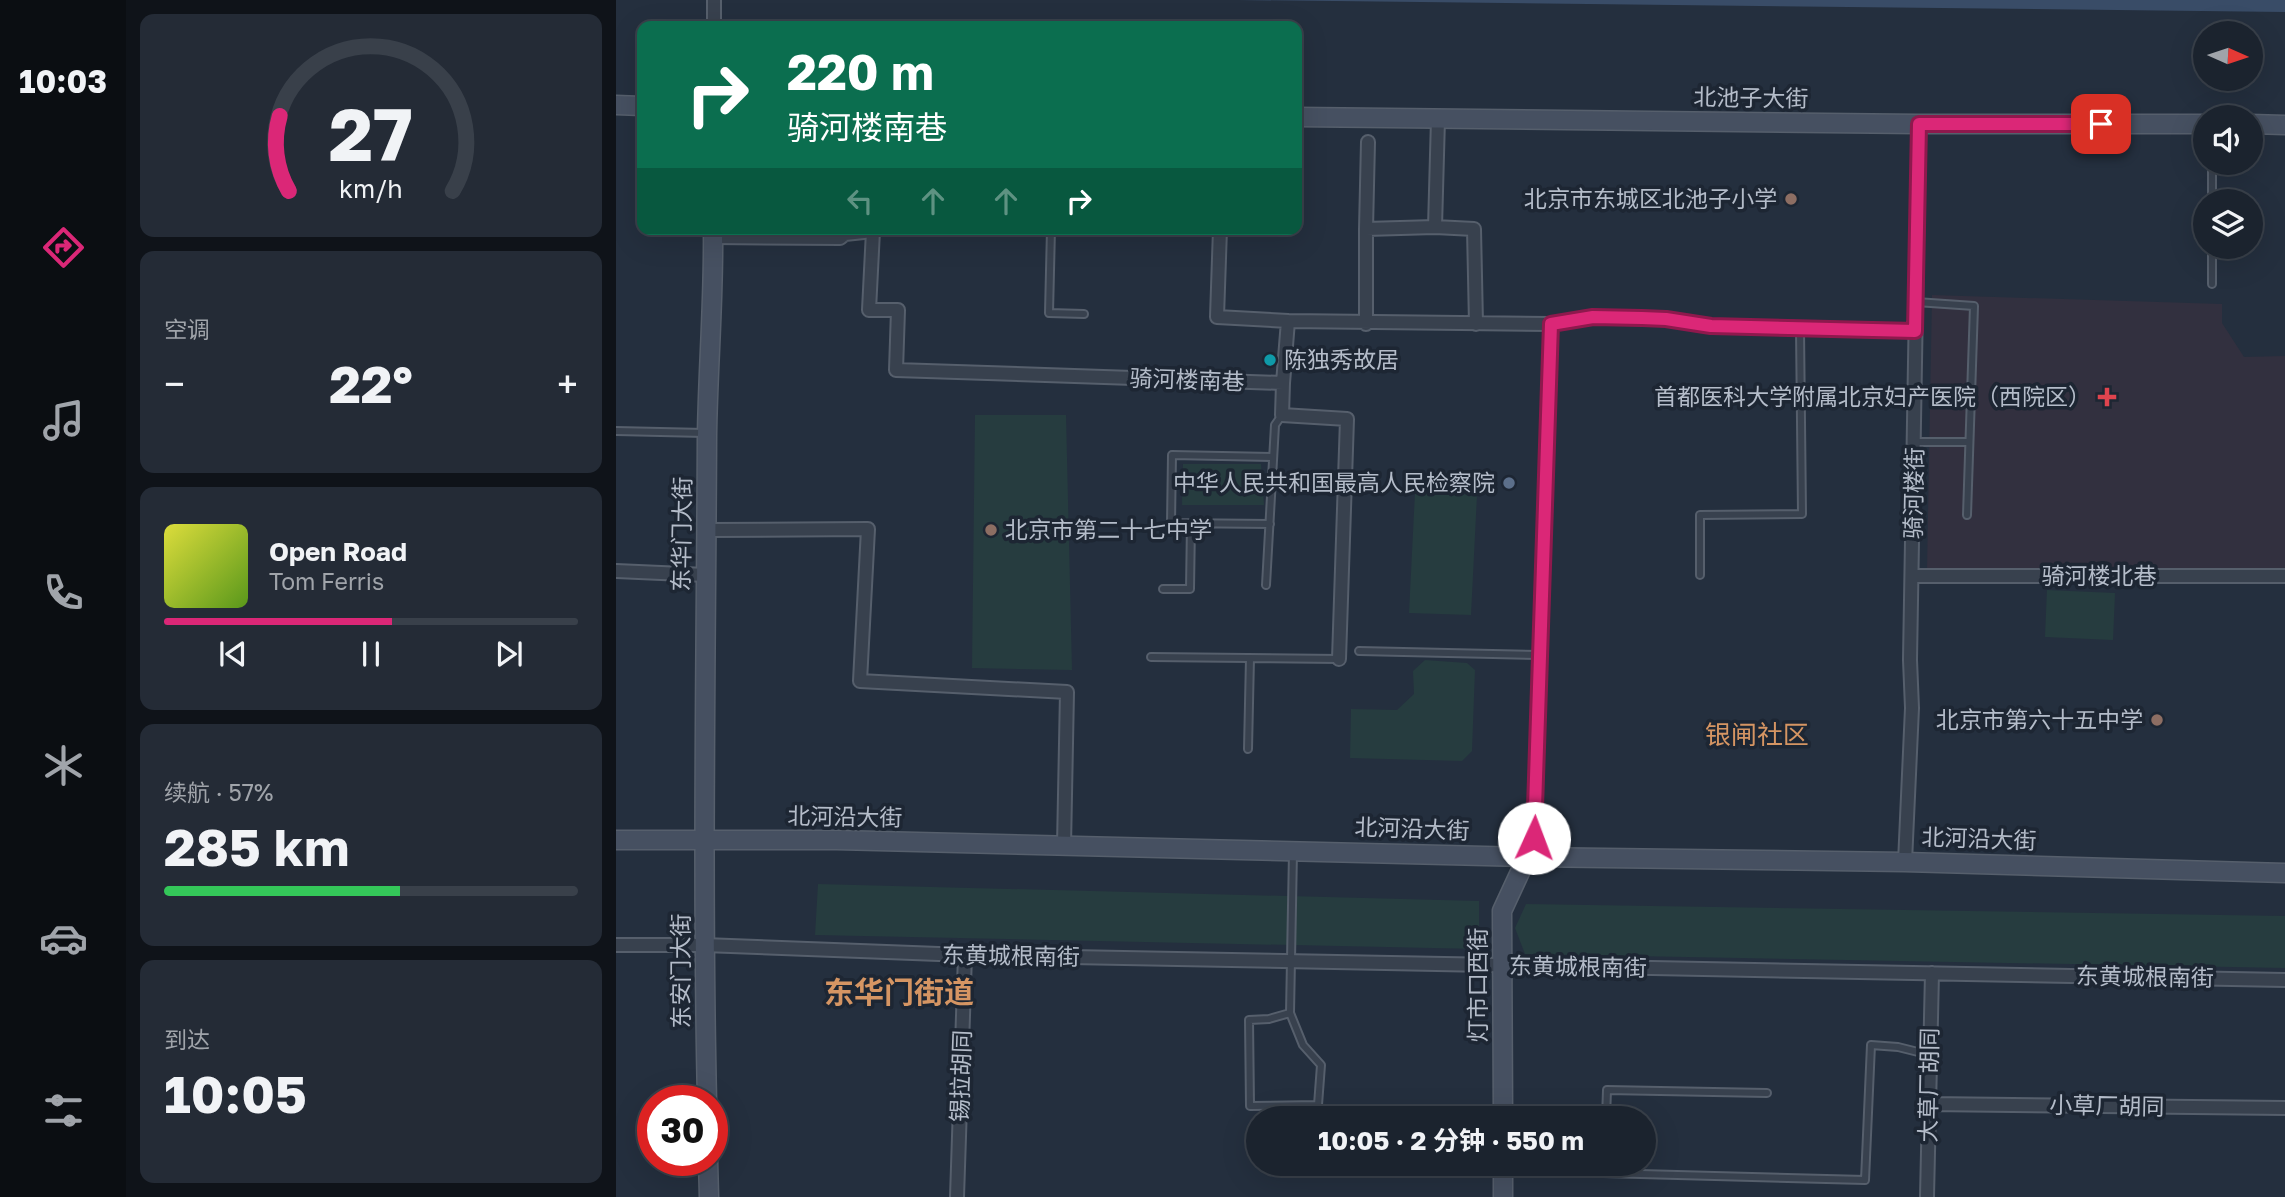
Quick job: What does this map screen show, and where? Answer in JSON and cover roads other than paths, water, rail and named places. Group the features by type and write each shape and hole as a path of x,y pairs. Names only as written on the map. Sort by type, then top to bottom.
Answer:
{"main road":[{"path":"616,105 637,106"},
{"name":"北池子大街","path":"1302,117 1919,124 2193,124"},
{"path":"2263,124 2285,125"},
{"name":"东华门大街","path":"706,840 707,433 713,235"},
{"name":"北河沿大街","path":"616,840 836,840 1527,857 1905,862 2285,873"},
{"name":"东安门大街","path":"706,840 704,945 707,1085"},
{"name":"灯市口西街","path":"1503,1106 1502,911 1527,857"},
{"path":"708,1176 709,1197"},
{"path":"1503,1176 1503,1197"}],"street":[{"path":"714,0 714,21"},
{"path":"1435,227 1438,120"},
{"name":"骑河楼街","path":"1905,862 1912,708 1910,660 1914,302 1919,124"},
{"path":"1366,324 1368,142"},
{"path":"1366,229 1474,229 1476,324"},
{"name":"骑河楼南巷","path":"776,235 843,235"},
{"name":"骑河楼南巷","path":"873,235 869,310 898,310 896,370 1283,383"},
{"path":"1220,235 1217,317 1366,324 1551,324 1593,317 1654,318 1711,326 1915,331"},
{"path":"1287,321 1282,415 1347,419 1339,659"},
{"path":"1527,857 1534,838 1551,324"},
{"path":"708,530 868,529 860,681 1067,692 1064,846"},
{"path":"616,571 706,575"},
{"name":"骑河楼北巷","path":"1912,576 2285,576"},
{"name":"东黄城根南街","path":"616,944 965,956 2285,980"},
{"name":"锡拉胡同","path":"957,1197 965,956"},
{"name":"大草厂胡同","path":"1927,1197 1932,973"},
{"name":"小草厂胡同","path":"1929,1104 2285,1108"}],"lane":[{"path":"1051,235 1049,313 1084,314"},
{"path":"2212,259 2212,284"},
{"path":"1914,302 1974,306 1967,515"},
{"path":"1700,575 1700,515 1802,514 1800,329"},
{"path":"1266,585 1275,425 1282,415"},
{"path":"616,431 707,433"},
{"path":"1914,442 1969,442"},
{"path":"1270,524 1171,523 1172,455 1273,457"},
{"path":"1163,589 1189,589 1191,523"},
{"path":"1359,650 1539,655"},
{"path":"1151,657 1339,659"},
{"path":"1248,749 1250,658"},
{"path":"1290,1013 1269,1019 1249,1020 1250,1106 1318,1105 1321,1065 1303,1045 1290,1013 1293,850"},
{"path":"1656,1174 1865,1180 1871,1045 1898,1047 1930,1055"},
{"path":"1606,1106 1607,1090 1767,1093"}],"water":[{"path":"1238,0 2285,0 2285,12"}],"place":[{"name":"北京市东城区北池子小学","path":"1791,199"},
{"name":"陈独秀故居","path":"1270,360"},
{"name":"首都医科大学附属北京妇产医院（西院区）","path":"2107,397"},
{"name":"中华人民共和国最高人民检察院","path":"1509,483"},
{"name":"北京市第二十七中学","path":"991,530"},
{"name":"北京市第六十五中学","path":"2157,720"}],"district":[{"name":"银闸社区","path":"1757,735"},
{"name":"东华门街道","path":"899,993"}]}
